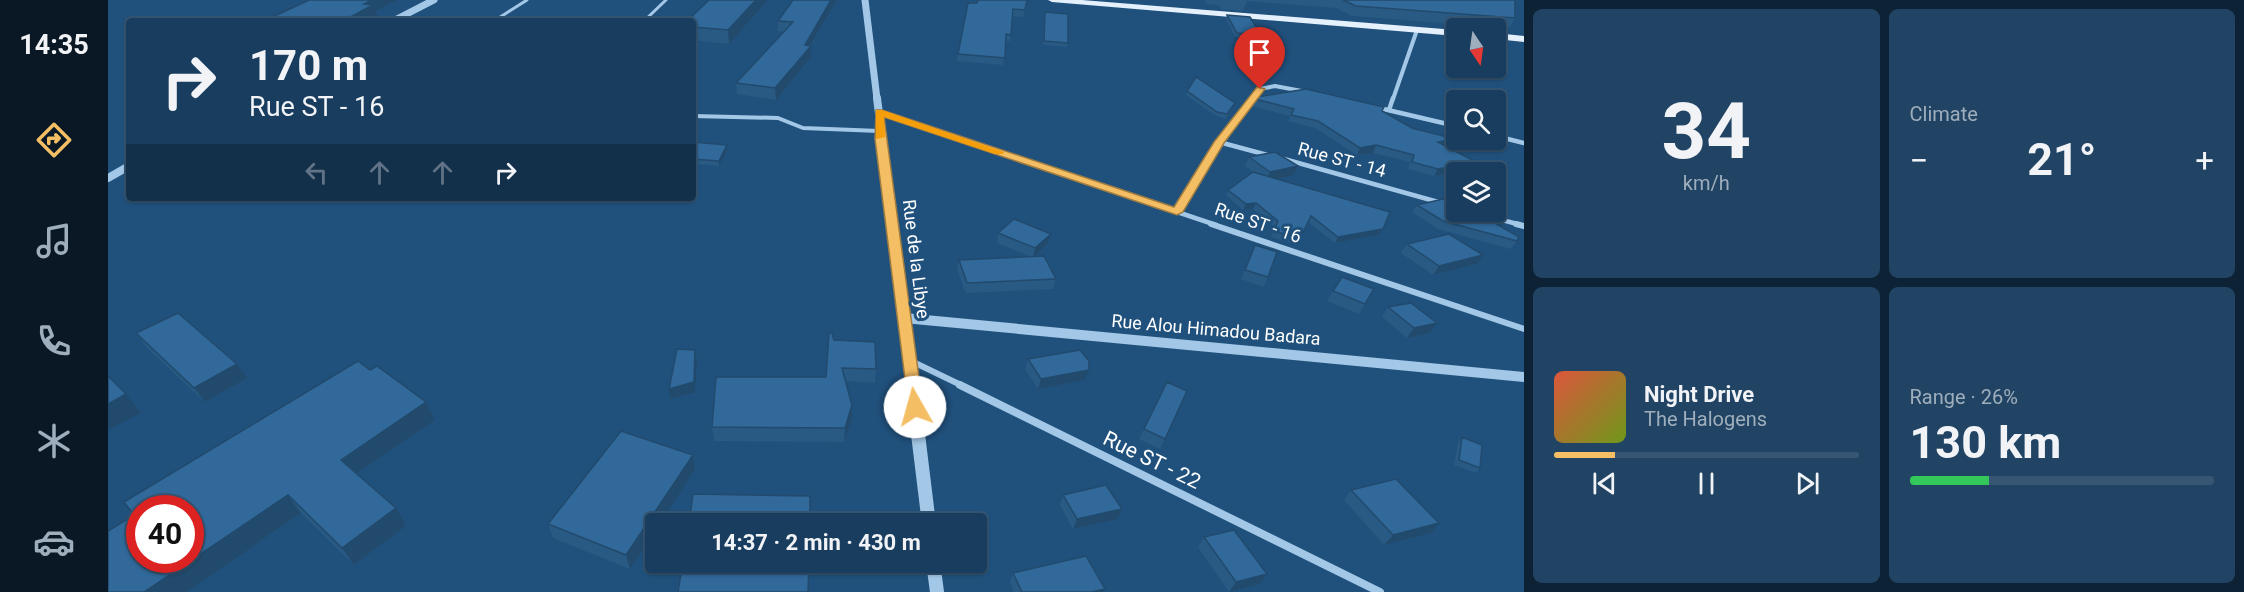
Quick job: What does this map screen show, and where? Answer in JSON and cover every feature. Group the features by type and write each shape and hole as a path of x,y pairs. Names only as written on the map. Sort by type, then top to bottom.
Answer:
{"main road":[{"path":"1052,0 1446,32"},
{"path":"1506,37 1524,39"}],"street":[{"path":"399,18 434,0"},
{"name":"Rue de la Libye","path":"865,0 879,112 879,131 928,513"},
{"path":"1389,110 1417,30"},
{"path":"1177,212 1219,142 1260,89 1275,86 1311,93"},
{"path":"1366,105 1446,124"},
{"name":"Rue ST - 16","path":"879,112 1524,329"},
{"path":"1506,138 1524,142"},
{"name":"Rue ST - 14","path":"1219,142 1446,204"},
{"path":"108,178 126,168"},
{"path":"1506,221 1524,226"},
{"name":"Rue Alou Himadou Badara","path":"904,318 1524,377"},
{"name":"Rue ST - 22","path":"909,360 1380,592"},
{"path":"934,573 937,592"}],"lane":[{"path":"499,18 527,0"},
{"path":"647,18 666,0"},
{"path":"696,116 778,118 803,128 879,131"}],"building":[{"path":"309,0 372,0 364,4 373,5 349,18 270,18"},
{"path":"709,0 756,0 728,30 696,27 696,18 690,18"},
{"path":"793,0 831,0 805,45 811,46 775,88 736,83 793,22 778,21"},
{"path":"978,0 1027,0 1025,10 1013,9 1011,35 1006,34 1005,58 958,54 968,3 977,3"},
{"path":"1343,0 1515,0 1515,18 1356,6"},
{"path":"1045,12 1068,14 1068,43 1044,41"},
{"path":"1227,15 1250,17 1261,35 1237,33"},
{"path":"1196,77 1235,103 1227,114 1217,112 1187,91"},
{"path":"1306,89 1384,107 1382,111 1412,128 1446,137 1446,141 1438,142 1446,146 1446,150 1453,150 1476,162 1446,162 1446,168 1438,169 1412,162 1414,155 1376,145 1360,148 1318,121 1291,115 1294,109 1255,99"},
{"path":"696,142 727,145 719,161 696,159"},
{"path":"1275,152 1298,166 1270,172 1249,157"},
{"path":"1253,172 1390,212 1383,229 1338,237 1311,216 1300,239 1274,231 1278,221 1256,203 1246,204 1228,190"},
{"path":"1446,200 1446,222 1443,221 1417,205"},
{"path":"1014,219 1051,234 1035,248 998,233"},
{"path":"1447,222 1493,222 1519,237 1517,241"},
{"path":"1449,234 1483,255 1439,266 1407,244"},
{"path":"1255,245 1277,252 1268,277 1245,270"},
{"path":"1044,256 1056,279 967,283 959,260"},
{"path":"1342,277 1374,289 1365,304 1333,291"},
{"path":"1411,303 1437,323 1414,328 1388,307"},
{"path":"178,313 237,364 194,388 136,333"},
{"path":"829,333 832,333 834,340 875,342 876,369 842,368 852,405 845,428 712,427 716,377 826,377"},
{"path":"677,349 695,350 694,382 669,389"},
{"path":"1080,350 1089,361 1089,370 1041,379 1028,359"},
{"path":"358,361 370,370 377,366 426,402 341,460 396,508 342,548 288,495 204,552 204,495 136,495"},
{"path":"108,376 126,394 108,404"},
{"path":"1167,382 1187,391 1165,439 1144,429"},
{"path":"621,431 693,455 654,513 645,513 645,527 626,555 548,524"},
{"path":"1462,437 1482,445 1480,468 1459,460"},
{"path":"1396,479 1439,523 1393,535 1351,490"},
{"path":"1106,485 1122,509 1077,519 1063,495"},
{"path":"693,494 810,496 810,513 690,513"},
{"path":"126,520 126,573 172,573 144,592 108,592 108,531"},
{"path":"1234,530 1267,574 1236,582 1204,537"},
{"path":"1086,556 1105,589 1091,592 1022,592 1013,573"},
{"path":"681,573 809,573 808,592 678,592"}],"slow traffic":[{"path":"880,137 879,112 999,152"}],"route":[{"path":"915,407 879,131 879,112 1177,212 1219,142 1260,89"}]}
